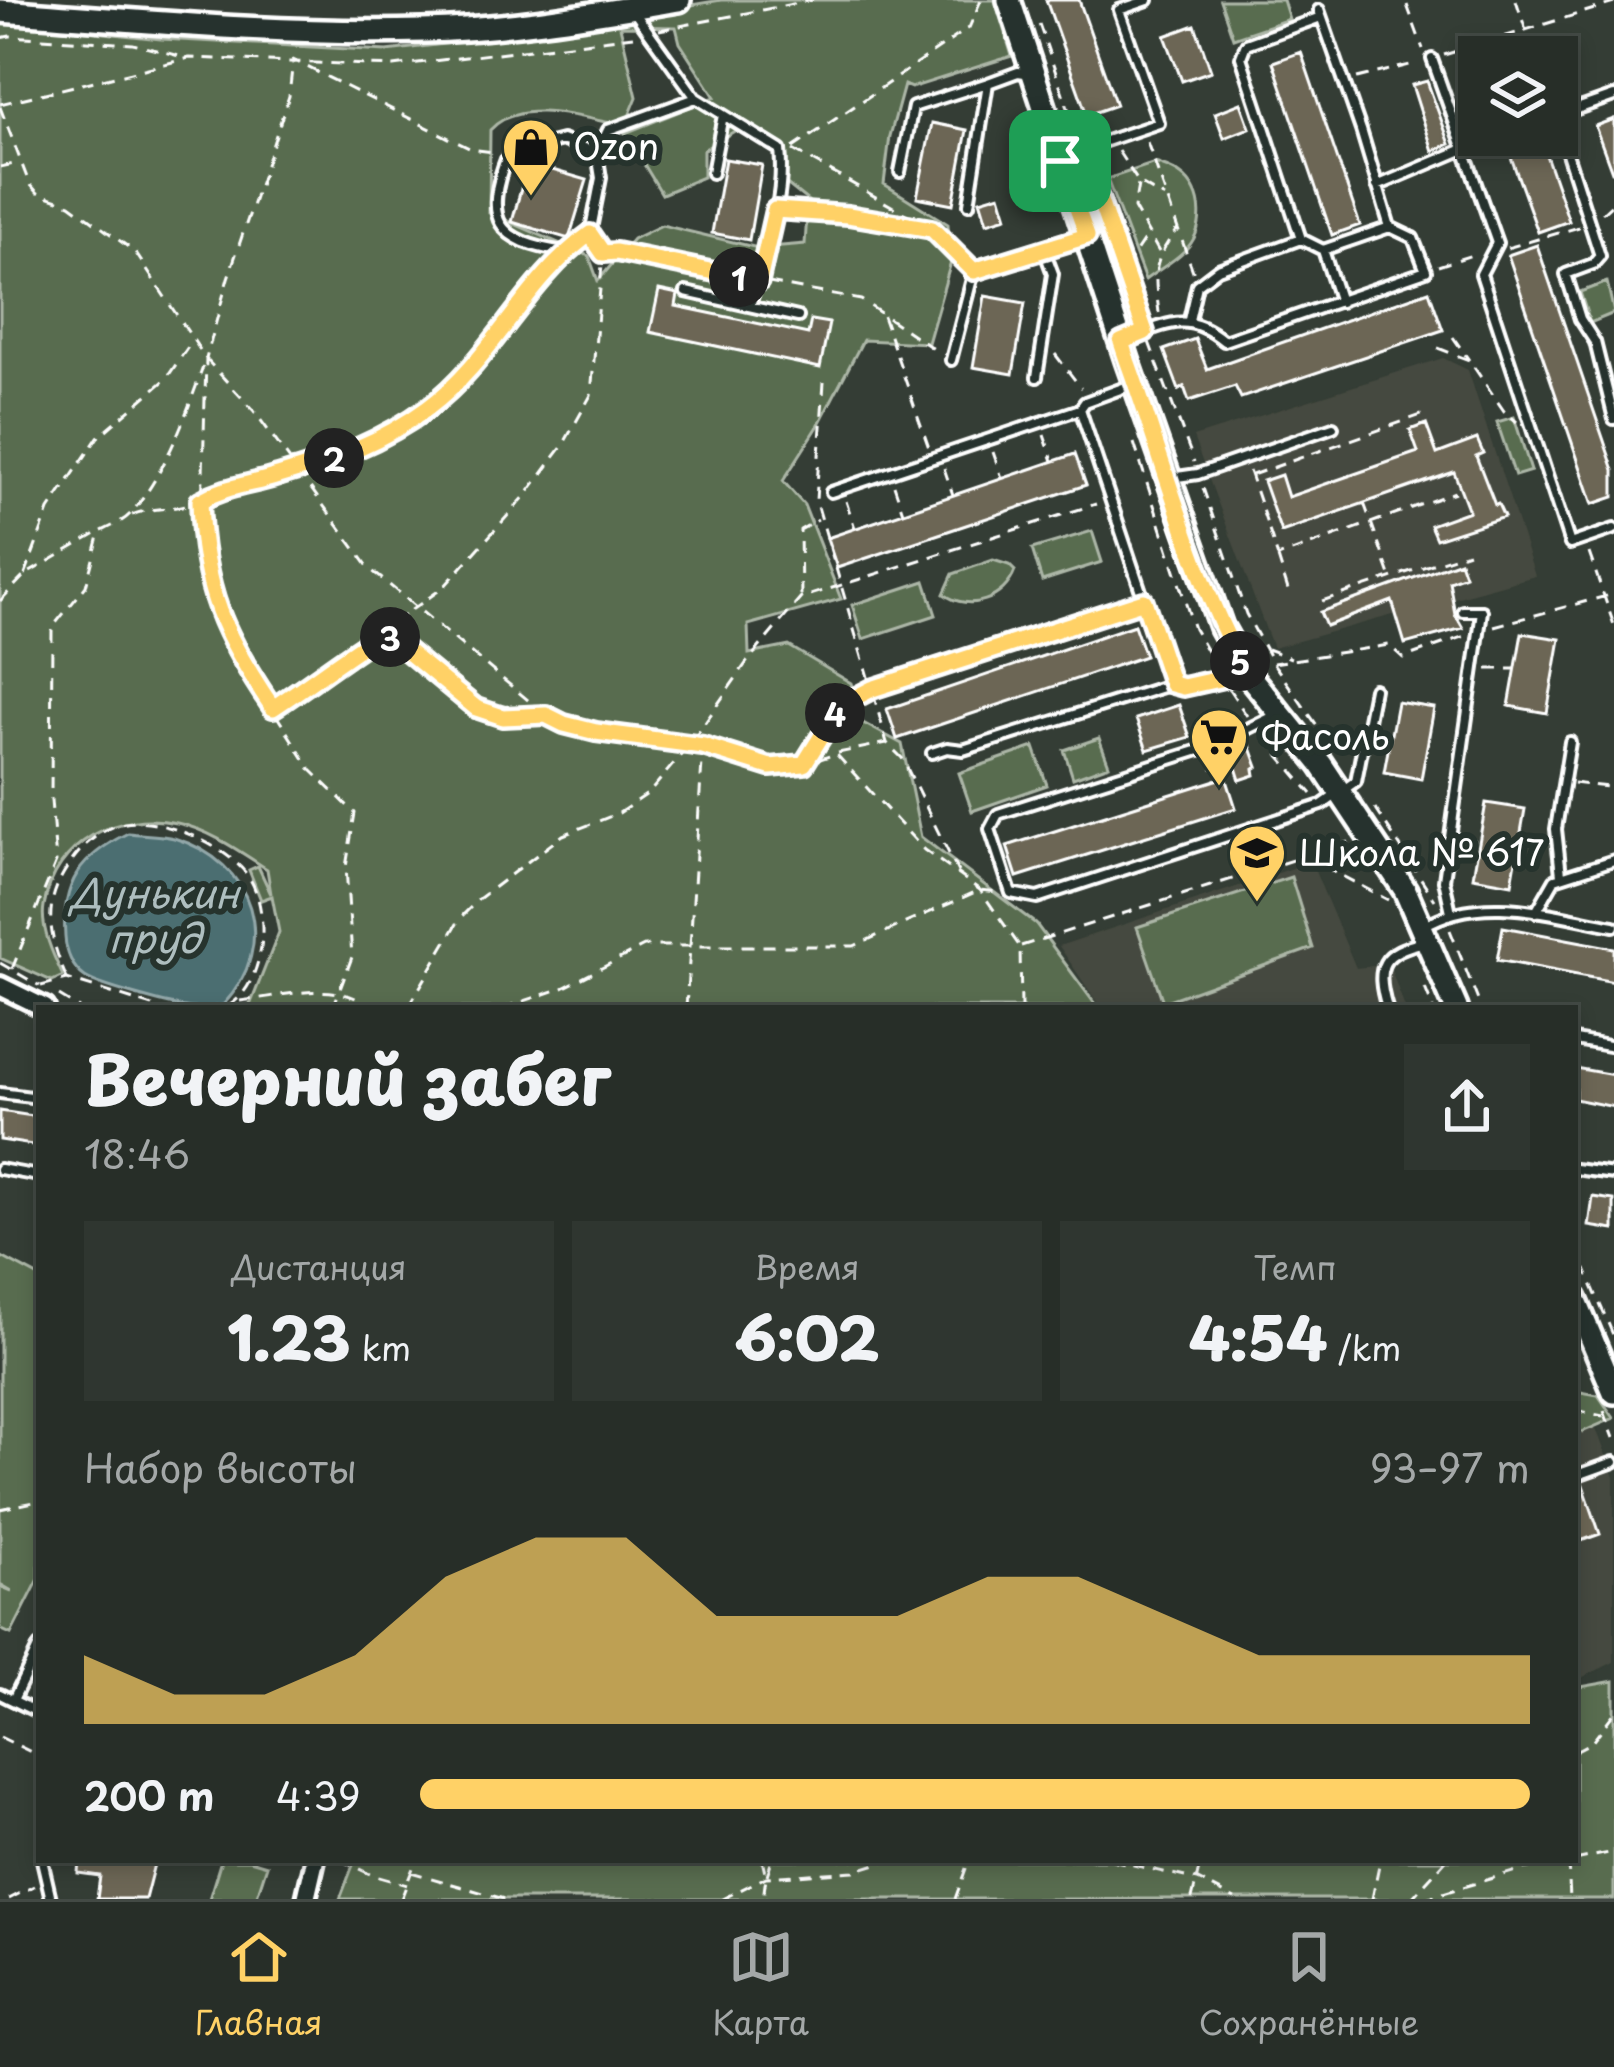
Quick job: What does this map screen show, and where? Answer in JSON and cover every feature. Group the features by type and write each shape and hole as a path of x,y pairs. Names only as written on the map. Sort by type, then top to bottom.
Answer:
{"street":[{"path":"7,0 27,13"},
{"path":"0,11 278,29 422,31 488,27 679,0"},
{"path":"1009,0 1221,627 1246,673 1349,788 1405,890 1455,1005"},
{"path":"0,986 39,1005"},
{"path":"1578,1305 1614,1392"},
{"path":"306,1899 314,1863"}],"lane":[{"path":"1060,161 1159,123 1119,10 1148,0"},
{"path":"622,9 638,14 696,98 786,150 750,306"},
{"path":"1340,302 1323,250 1301,239 1241,57 1246,44 1320,13 1390,227"},
{"path":"1432,59 1458,138"},
{"path":"900,172 914,107 1018,72 1033,74"},
{"path":"969,204 988,83"},
{"path":"1578,111 1614,96"},
{"path":"597,153 562,140 508,154 493,208 499,226 528,247 565,252 590,234 601,178 597,153 608,130 696,98"},
{"path":"712,173 723,115"},
{"path":"1377,186 1458,152"},
{"path":"1464,156 1496,243 1481,274 1570,544 1614,529"},
{"path":"1569,156 1600,256 1593,264 1566,274 1580,319 1599,353 1614,419"},
{"path":"1121,342 1189,320 1208,327 1224,341 1426,271 1413,238 1390,227 1323,250"},
{"path":"951,360 974,271 1087,236"},
{"path":"1189,320 1197,285 1218,269 1301,239"},
{"path":"1037,377 1053,274 1044,250"},
{"path":"686,292 799,317"},
{"path":"832,492 1040,422 1135,383"},
{"path":"1083,405 1109,500 1172,684"},
{"path":"1169,478 1198,473 1333,427"},
{"path":"883,686 1144,601"},
{"path":"1447,913 1444,880 1482,611 1463,610"},
{"path":"932,753 963,750 1172,684 1183,687 1246,673"},
{"path":"1280,713 1206,748 998,814 990,829 1011,893 1037,898 1322,806 1349,788 1374,689"},
{"path":"1561,875 1556,829 1570,742"},
{"path":"1536,912 1561,875 1614,860"},
{"path":"1386,1005 1382,965 1447,913 1480,907 1614,926"},
{"path":"1578,1041 1614,1047"},
{"path":"0,1093 36,1098"},
{"path":"1578,1168 1614,1174"},
{"path":"0,1169 36,1175"},
{"path":"1578,1475 1614,1462"},
{"path":"13,1700 36,1652"},
{"path":"0,1694 36,1712"},
{"path":"43,1863 51,1899"}],"path":[{"path":"0,38 133,44 189,58 394,66 650,34 673,25 813,0"},
{"path":"974,271 932,229 786,150 969,28 981,0"},
{"path":"1516,0 1528,36"},
{"path":"1344,81 1614,3"},
{"path":"1407,5 1424,53 1432,59"},
{"path":"1038,21 1246,614 1320,730"},
{"path":"189,58 0,105 28,183 38,193 70,204 135,252 206,359 254,411 370,569 546,715 564,724 691,743 770,767 804,764 886,743"},
{"path":"293,60 471,149 508,154"},
{"path":"130,515 179,436 290,96 293,60"},
{"path":"1143,129 1197,285"},
{"path":"1111,139 1139,183 1169,200"},
{"path":"0,167 21,163"},
{"path":"1139,183 1134,208 1159,252"},
{"path":"1605,210 1614,202"},
{"path":"775,210 848,215 932,229"},
{"path":"1161,328 1154,272 1159,252 1179,226"},
{"path":"273,708 444,587 562,447 591,395 603,253 590,234"},
{"path":"1125,268 1147,235"},
{"path":"0,601 25,575 130,515 151,507 200,501 236,484 367,447 430,407 479,362 565,252"},
{"path":"603,253 861,300 951,360"},
{"path":"882,314 953,495"},
{"path":"1453,338 1504,411 1533,433"},
{"path":"25,575 49,509 98,437 166,379 193,340"},
{"path":"1042,340 1079,381 1083,405"},
{"path":"1438,348 1469,360"},
{"path":"206,359 202,552 216,612 311,770 356,813 346,867 352,957 334,1005"},
{"path":"1250,475 1424,414"},
{"path":"1040,422 1053,461"},
{"path":"989,439 1002,478"},
{"path":"1244,458 1289,593"},
{"path":"890,473 903,512"},
{"path":"842,489 855,528"},
{"path":"1277,556 1455,492"},
{"path":"411,1005 461,917 480,898 563,836 619,813 649,793 801,598 1109,500"},
{"path":"1364,503 1391,578"},
{"path":"801,598 800,530 819,519"},
{"path":"60,874 51,800 52,628 86,586 100,532"},
{"path":"1585,539 1614,626"},
{"path":"1322,601 1468,552"},
{"path":"840,587 886,743 902,758 960,876"},
{"path":"1273,663 1389,645 1402,658 1519,617 1614,594"},
{"path":"384,632 476,708 503,717 546,715"},
{"path":"1264,648 1293,659"},
{"path":"1472,668 1515,670"},
{"path":"804,764 841,705 883,686"},
{"path":"686,1005 703,746"},
{"path":"1206,748 1216,779"},
{"path":"836,754 924,850 980,890 1020,947 1021,1005"},
{"path":"902,758 909,756"},
{"path":"1564,781 1607,787"},
{"path":"1349,788 1408,855 1447,913 1480,1005"},
{"path":"67,979 54,950 49,912 60,874 90,838 125,823 171,827 218,848 248,876 261,907 261,944 253,978 238,1001"},
{"path":"1452,831 1479,842"},
{"path":"1020,947 1349,842"},
{"path":"1305,856 1390,902"},
{"path":"12,969 56,862"},
{"path":"512,1005 563,988 644,946 854,946 980,890 1011,893"},
{"path":"41,986 67,979 149,1005"},
{"path":"231,1005 340,992 358,996 367,1005"},
{"path":"1578,1253 1614,1337"},
{"path":"1578,1411 1607,1416"},
{"path":"0,1509 36,1502"},
{"path":"1578,1749 1592,1742 1614,1713"},
{"path":"0,1737 36,1755"},
{"path":"1578,1859 1614,1852"},
{"path":"346,1863 407,1885"},
{"path":"401,1899 415,1863"},
{"path":"763,1863 766,1877"},
{"path":"763,1899 771,1863"},
{"path":"722,1899 766,1877 854,1870 878,1863"},
{"path":"955,1899 968,1863"},
{"path":"1125,1863 1198,1880 1235,1899"},
{"path":"1192,1899 1201,1863"},
{"path":"1372,1899 1379,1863"},
{"path":"1411,1899 1443,1863"},
{"path":"1423,1899 1555,1863"},
{"path":"1570,1899 1571,1863"},
{"path":"411,1872 504,1899"},
{"path":"9,1899 46,1880"}],"shaded area":[{"path":"1443,358 1468,370 1535,576 1273,648 1193,437"},
{"name":"Школа № 617","path":"1311,862 1356,968 1389,964 1404,1005 1099,1005 1059,946"},
{"path":"1596,1428 1614,1477 1614,1662 1578,1680 1578,1434"}],"green space":[{"path":"721,0 995,0 1012,56 911,88 904,85 890,136 884,184 948,224 951,262 928,343 863,340 783,481 804,505 841,599 748,625 749,654 789,646 851,683 863,723 902,744 921,837 1036,924 1096,1005 248,1005 279,932 272,896 261,900 249,870 258,866 271,894 267,869 201,831 155,820 111,827 75,848 61,864 50,884 43,915 63,976 52,981 0,958 0,22 161,39 387,51","holes":["620,26 676,27 680,43 715,97 625,133 662,194 703,177 703,150 748,123 781,149 778,177 808,201 805,244 758,248 662,225 633,239 598,281 589,256 489,213 490,130 518,114 536,112 625,126 637,97"]},
{"path":"1220,0 1283,0 1289,19 1233,38"},
{"path":"1155,163 1189,182 1200,212 1191,243 1145,280 1107,179"},
{"path":"1607,282 1614,313 1590,323 1580,292"},
{"path":"1514,417 1531,471 1515,476 1497,422"},
{"path":"1092,531 1102,562 1042,581 1032,549"},
{"path":"993,560 1015,571 995,596 964,602 944,594 953,574"},
{"path":"925,581 936,615 863,639 852,605"},
{"path":"1099,738 1109,765 1073,778 1064,750"},
{"path":"1034,747 1047,785 972,811 959,773"},
{"path":"1291,877 1313,948 1163,1002 1137,927"},
{"path":"0,1256 36,1275 36,1585 11,1634 0,1629 0,1586 12,1591 0,1584"},
{"path":"1578,1392 1598,1395 1614,1418 1578,1434"},
{"path":"1614,1681 1614,1899 340,1899 354,1863 1578,1863 1578,1687"},
{"path":"220,1863 267,1865 256,1899 209,1899"}],"water":[{"name":"Дунькин пруд","path":"128,833 169,837 201,850 240,885 254,932 251,957 223,1005 176,1005 149,999 92,981 73,964 65,937 71,886 86,862"}],"building":[{"path":"1046,0 1079,0 1116,105 1087,115"},
{"path":"1195,25 1211,71 1182,81 1165,36"},
{"path":"1301,52 1360,225 1332,235 1273,62"},
{"path":"1427,81 1450,144 1433,151 1412,85"},
{"path":"1241,103 1250,128 1224,138 1215,113"},
{"path":"1614,119 1614,172 1612,172 1595,126"},
{"path":"932,123 967,130 953,204 917,197"},
{"path":"1511,156 1546,156 1569,221 1538,232"},
{"path":"725,159 762,165 749,240 712,233"},
{"path":"528,163 587,180 569,239 512,222"},
{"path":"1000,194 1007,217 987,223 980,200"},
{"path":"1537,245 1614,470 1614,497 1593,504 1508,255"},
{"path":"659,290 678,294 676,306 808,334 811,320 829,323 820,368 650,332"},
{"path":"1429,291 1443,330 1241,398 1235,386 1189,401 1184,387 1179,390 1164,350 1195,339 1207,369"},
{"path":"985,296 1025,303 1013,374 973,367"},
{"path":"1426,424 1437,454 1477,439 1483,453 1476,456 1504,517 1436,539 1430,525 1469,511 1454,472 1281,532 1263,481 1281,475 1288,497 1418,452 1410,430"},
{"path":"1075,454 1086,485 837,568 827,538"},
{"path":"1460,561 1465,575 1449,581 1455,614 1463,628 1405,644 1392,601 1326,626 1320,612"},
{"path":"1134,625 1145,656 897,739 887,709"},
{"path":"1522,633 1560,639 1547,713 1509,706"},
{"path":"1397,702 1434,708 1421,779 1384,772"},
{"path":"1179,705 1190,737 1147,750 1136,719"},
{"path":"1250,745 1258,767 1255,775 1240,780 1231,752"},
{"path":"1226,777 1236,808 1017,877 1007,846"},
{"path":"1486,803 1525,809 1512,884 1473,877"},
{"path":"1503,927 1614,948 1614,982 1497,960"},
{"path":"1578,1069 1614,1075 1614,1107 1578,1100"},
{"path":"0,1111 36,1117 36,1146 0,1140"},
{"path":"1593,1197 1614,1200 1614,1230 1589,1226"},
{"path":"1582,1482 1600,1534 1578,1542 1578,1483"},
{"path":"79,1863 154,1864 145,1899 97,1899 100,1876 78,1873"}],"place":[{"name":"Ozon","path":"531,198"},
{"name":"Фасоль","path":"1219,788"},
{"name":"Школа № 617","path":"1257,904"}],"route":[{"path":"1082,149 1145,332 1121,342 1204,584 1246,673 1183,687 1172,684 1144,601 872,689 841,705 804,764 770,767 703,746 596,732 546,715 503,717 476,708 384,632 328,665 273,708 254,680 216,612 202,552 200,501 236,484 271,478 367,447 430,407 479,362 565,252 590,234 603,253 759,281 775,210 848,215 932,229 974,271 1087,236 1060,161 1082,149"}]}
